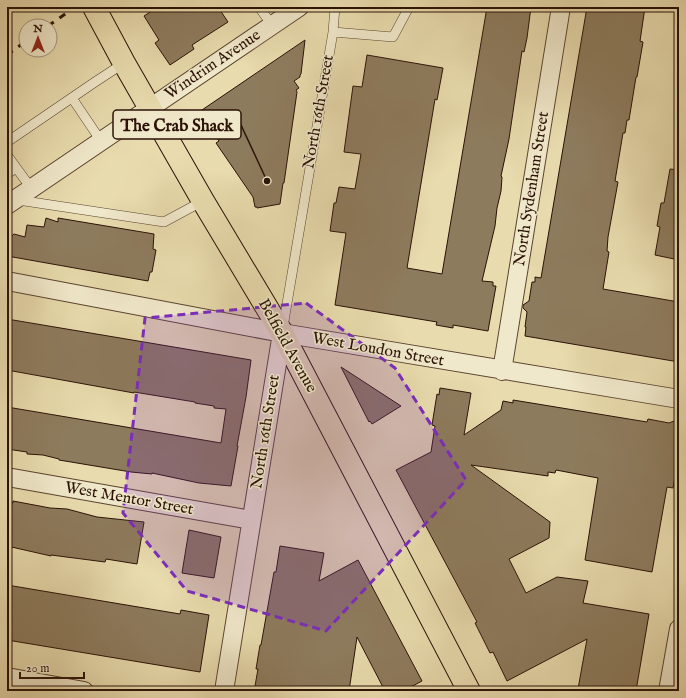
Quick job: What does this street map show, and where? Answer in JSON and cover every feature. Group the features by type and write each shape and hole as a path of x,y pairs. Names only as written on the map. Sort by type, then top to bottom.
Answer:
{"main road":[{"name":"Belfield Avenue","path":"94,7 124,63 203,201 282,333 469,691"}],"street":[{"name":"Windrim Avenue","path":"11,202 300,7"},
{"name":"North Sydenham Street","path":"502,371 561,7"},
{"name":"West Loudon Street","path":"7,280 282,333 502,371 679,399"},
{"name":"North 16th Street","path":"224,691 282,333"},
{"name":"West Mentor Street","path":"7,477 251,520"},
{"path":"668,691 679,629"},
{"path":"7,677 84,691"}],"lane":[{"path":"259,7 272,26"},
{"name":"North 16th Street","path":"282,333 333,32 335,7"},
{"path":"333,32 393,37 408,7"},
{"path":"7,142 124,63"},
{"path":"72,98 101,141"},
{"path":"7,155 31,188"},
{"path":"7,174 16,168"},
{"path":"11,202 164,222 203,201"}],"highlighted area":[{"path":"306,303 395,368 466,480 326,631 187,591 123,513 145,318"}],"building":[{"path":"158,7 218,7 228,22 192,45 194,49 170,65 155,43 159,40 144,16"},
{"path":"487,7 531,7 527,38 524,52 522,51 509,139 501,176 501,191 495,226 482,281 493,282 493,286 496,286 488,331 453,325 453,328 436,325 437,322 335,305 346,233 330,231 334,203 336,203 339,187 355,189 361,154 344,152 353,86 362,87 367,55 443,68 437,100 435,99 407,268 442,274"},
{"path":"587,7 645,7 640,41 643,42 637,77 629,120 627,120 625,133 623,133 615,181 618,182 608,237 607,251 609,252 603,289 679,302 679,362 525,336 527,312 523,308 523,305 529,301 532,282 535,282 535,277 541,278"},
{"path":"305,40 301,74 300,77 294,81 299,88 296,90 297,92 280,204 257,208 255,207 253,197 216,143 219,141 199,112"},
{"path":"670,169 679,170 679,260 655,255 660,227 657,226 661,203 664,203"},
{"path":"46,218 58,222 58,218 154,234 153,249 156,250 152,272 150,272 148,281 7,256 7,240 14,234 25,237 27,225 44,227"},
{"path":"7,319 251,360 231,486 199,483 152,473 131,472 59,460 43,455 27,454 27,452 7,449 7,407 221,443 226,409 214,408 214,406 195,402 134,393 7,370"},
{"path":"341,367 401,406 372,424 370,421 369,422"},
{"path":"440,388 471,393 464,435 501,410 503,401 513,403 513,400 647,422 648,419 669,423 679,419 679,464 677,465 673,488 667,487 652,572 585,560 598,478 556,470 555,473 548,472 548,476 471,465 550,522 549,538 509,559 526,593 557,577 588,581 583,603 649,614 636,691 590,691 578,689 587,639 507,681 493,652 490,653 475,623 477,622 396,470 431,452 435,426 432,425 437,394 439,395"},
{"path":"7,501 50,508 67,509 97,517 144,522 137,564 106,559 105,562 51,556 7,546"},
{"path":"189,530 221,537 214,578 182,573"},
{"path":"280,546 324,553 319,581 358,560 422,681 403,691 385,691 357,637 349,691 282,691 255,686 260,645 274,572 276,572"},
{"path":"7,585 180,614 181,610 209,615 200,672 7,640"}],"railway":[{"path":"58,19 75,7"},
{"path":"7,55 18,47"}],"place":[{"name":"The Crab Shack","path":"267,181"}]}
